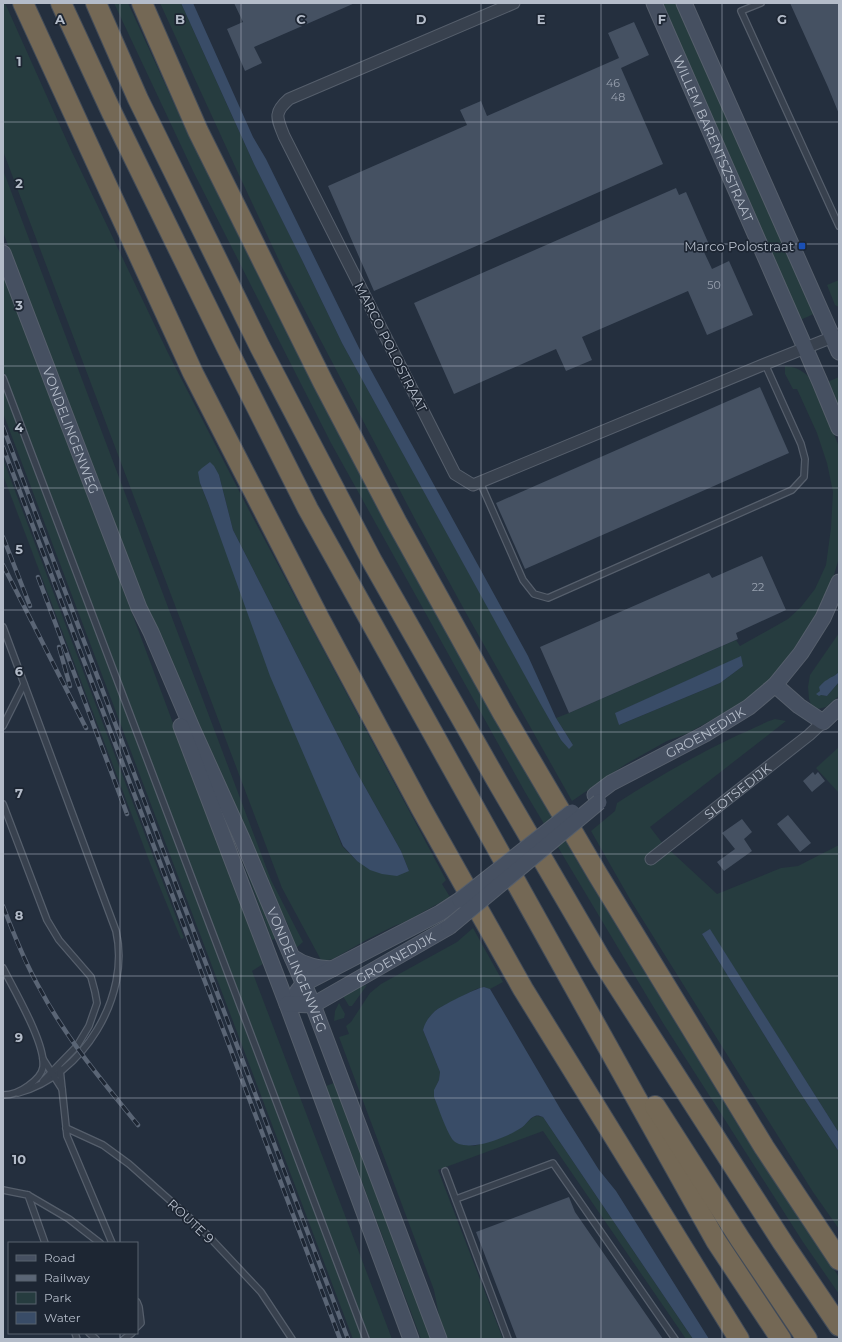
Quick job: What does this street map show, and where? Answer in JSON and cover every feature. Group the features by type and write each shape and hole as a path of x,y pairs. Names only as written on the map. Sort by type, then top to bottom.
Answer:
{"highway":[{"path":"23,3 193,373 326,632 421,808 523,989 738,1339"},
{"path":"62,3 118,127 308,509 716,1241 781,1339"},
{"path":"96,3 138,99 256,340 372,560 497,781 602,961 783,1243 839,1326"},
{"path":"142,3 198,131 323,382 396,521 479,671 598,875 675,1002 764,1147 839,1260"},
{"path":"549,941 740,1239 807,1339"}],"main road":[{"name":"WILLEM BARENTSZSTRAAT","path":"654,3 839,428"},
{"path":"684,3 836,336 839,352"},
{"name":"VONDELINGENWEG","path":"3,253 139,608 244,841 313,1005 440,1339"},
{"path":"823,722 799,706 775,685 801,653 823,618 839,582"},
{"name":"VONDELINGENWEG","path":"139,608 144,634 288,1004 411,1339"},
{"name":"GROENEDIJK","path":"288,1004 303,984 440,913 460,900 597,798 617,788 631,774 705,734 749,707 775,685"},
{"name":"SLOTSEDIJK","path":"823,722 839,707"},
{"name":"GROENEDIJK","path":"313,1005 448,927 597,798"},
{"path":"292,957 305,965 332,969"},
{"path":"288,1004 313,1005"}],"street":[{"name":"MARCO POLOSTRAAT","path":"480,482 473,485 455,474 288,144 278,116 278,110 289,99 514,3"},
{"path":"480,482 836,336"},
{"name":"SLOTSEDIJK","path":"651,858 809,735 823,722"}],"lane":[{"path":"761,3 741,11 839,226"},
{"path":"480,482 523,580 534,594 548,598 792,490 804,477 805,459 802,444 765,364"},
{"path":"3,378 366,1339"},
{"path":"3,627 116,931 120,953 119,967 111,1000 99,1029 81,1052 60,1071 52,1074"},
{"path":"3,726 24,684"},
{"path":"3,804 47,920 59,940 91,977 97,1003 89,1026 76,1046 52,1074 38,1085 18,1093 3,1095"},
{"path":"3,968 38,1039 43,1067 35,1081 18,1093"},
{"path":"42,1059 63,1091"},
{"path":"61,1062 60,1071 67,1136 112,1242"},
{"name":"ROUTE 9","path":"66,1128 103,1145 129,1164 199,1226 261,1292 292,1339"},
{"path":"456,1199 553,1163 675,1339"},
{"path":"445,1171 508,1339"},
{"path":"3,1190 28,1195 69,1220 99,1242"},
{"path":"28,1195 45,1242"},
{"path":"138,1304 141,1323 138,1326"}],"green space":[{"path":"3,3 5,3 70,148 168,353 252,516 446,880 442,884 450,897 405,922 368,939 333,959 321,960 282,888 3,151","holes":["219,475 233,530 356,771 401,851 409,871 357,861 342,846 200,483"]},
{"path":"114,3 128,3 176,108 244,247 353,460 472,679 577,861 736,1122 839,1277 839,1294 803,1242 663,1023 525,792 331,443 193,171"},
{"path":"160,3 181,3 254,164 342,343 561,740 573,745 556,718 736,640 740,646 788,619 801,607 815,589 826,565 831,528 833,492 827,463 817,433 797,389 793,389 785,374 785,366 797,369 808,376 839,447 839,558 833,578 813,621 775,676 750,699 686,734 667,741 626,764 572,801 417,523 283,269","holes":["731,661 743,666 720,683 619,725 616,713"]},
{"path":"659,3 680,3 816,313 798,321"},
{"path":"3,170 271,880 303,942 295,949 289,942 290,929 284,918 277,912 149,616 3,232"},
{"path":"3,268 263,964 252,971 392,1339 370,1339 3,370"},
{"path":"839,280 839,307 835,305 827,285"},
{"path":"839,377 839,414 825,383"},
{"path":"3,385 363,1339 353,1339 3,413"},
{"path":"3,459 184,938 181,939 150,863 3,475"},
{"path":"839,633 839,672 833,678 830,678 821,695 827,696 839,682 839,696 826,707 813,710 809,699 808,687 810,675"},
{"path":"775,719 786,721 650,827 663,844 717,894 781,868 798,866 839,845 839,1133 710,930 702,934 797,1088 839,1152 839,1229 813,1192 631,901 591,831 615,811 617,803 646,785 722,743"},
{"path":"839,747 839,793 816,768"},
{"path":"215,788 277,938 272,940"},
{"path":"473,928 503,982 490,989 484,987 476,989 436,1010 428,1019 423,1030 440,1072 434,1097 452,1139 474,1146 500,1138 521,1128 533,1117 543,1117 693,1339 686,1339 543,1131 438,1170 503,1339 446,1339 441,1326 434,1290 339,1037 349,1034 346,1026 351,1022 370,993 381,984 457,942"},
{"path":"367,985 352,1006 349,1006 343,996 355,988"},
{"path":"339,1003 345,1014 344,1018 334,1021 335,1011"},
{"path":"334,1083 431,1339 421,1339 326,1086"}],"water":[{"path":"181,3 193,3 253,137 266,159 361,352 528,656 556,718 573,745 569,749 561,740 540,703 342,343 254,164"},
{"path":"210,462 219,475 233,530 356,771 401,851 409,871 397,876 382,874 370,870 357,861 343,846 270,676 200,483 198,472"},
{"path":"741,656 743,666 720,683 619,725 615,713"},
{"path":"839,672 839,682 827,696 819,696 816,694 820,691 819,687 823,683"},
{"path":"710,929 839,1133 839,1152 797,1088 702,934"},
{"path":"484,987 490,989 561,1110 599,1170 616,1191 709,1339 693,1339 543,1117 535,1116 515,1132 497,1140 476,1145 458,1143 449,1135 434,1097 434,1090 439,1080 440,1072 423,1030 425,1024 435,1011 473,991"}],"building":[{"path":"234,3 355,3 254,47 262,63 245,71 227,29 243,22"},
{"path":"790,3 839,3 839,114 828,87"},
{"path":"634,22 649,55 621,68 663,164 374,291 328,186 467,125 460,110 481,101 487,116 619,58 608,33"},
{"path":"676,188 679,195 686,192 711,249 704,252 712,269 729,261 753,315 707,335 688,291 582,337 592,360 566,371 556,349 454,394 414,303"},
{"path":"760,387 789,453 525,569 496,503"},
{"path":"762,556 786,610 736,633 738,639 569,713 540,647 709,573 712,578"},
{"path":"813,772 815,775 818,772 825,781 812,792 803,781"},
{"path":"788,815 811,843 800,852 777,824"},
{"path":"742,819 752,832 744,839 752,851 724,871 717,862 735,849 722,833"},
{"path":"569,1197 575,1212 663,1339 517,1339 476,1232"}],"railway":[{"path":"3,427 348,1339"},
{"path":"3,447 340,1339"},
{"path":"3,537 30,606"},
{"path":"3,565 86,728"},
{"path":"38,577 127,814"},
{"path":"59,647 70,686"},
{"path":"3,906 25,959 61,1025 138,1125"}],"place":[{"name":"Marco Polostraat","path":"802,246"}]}
